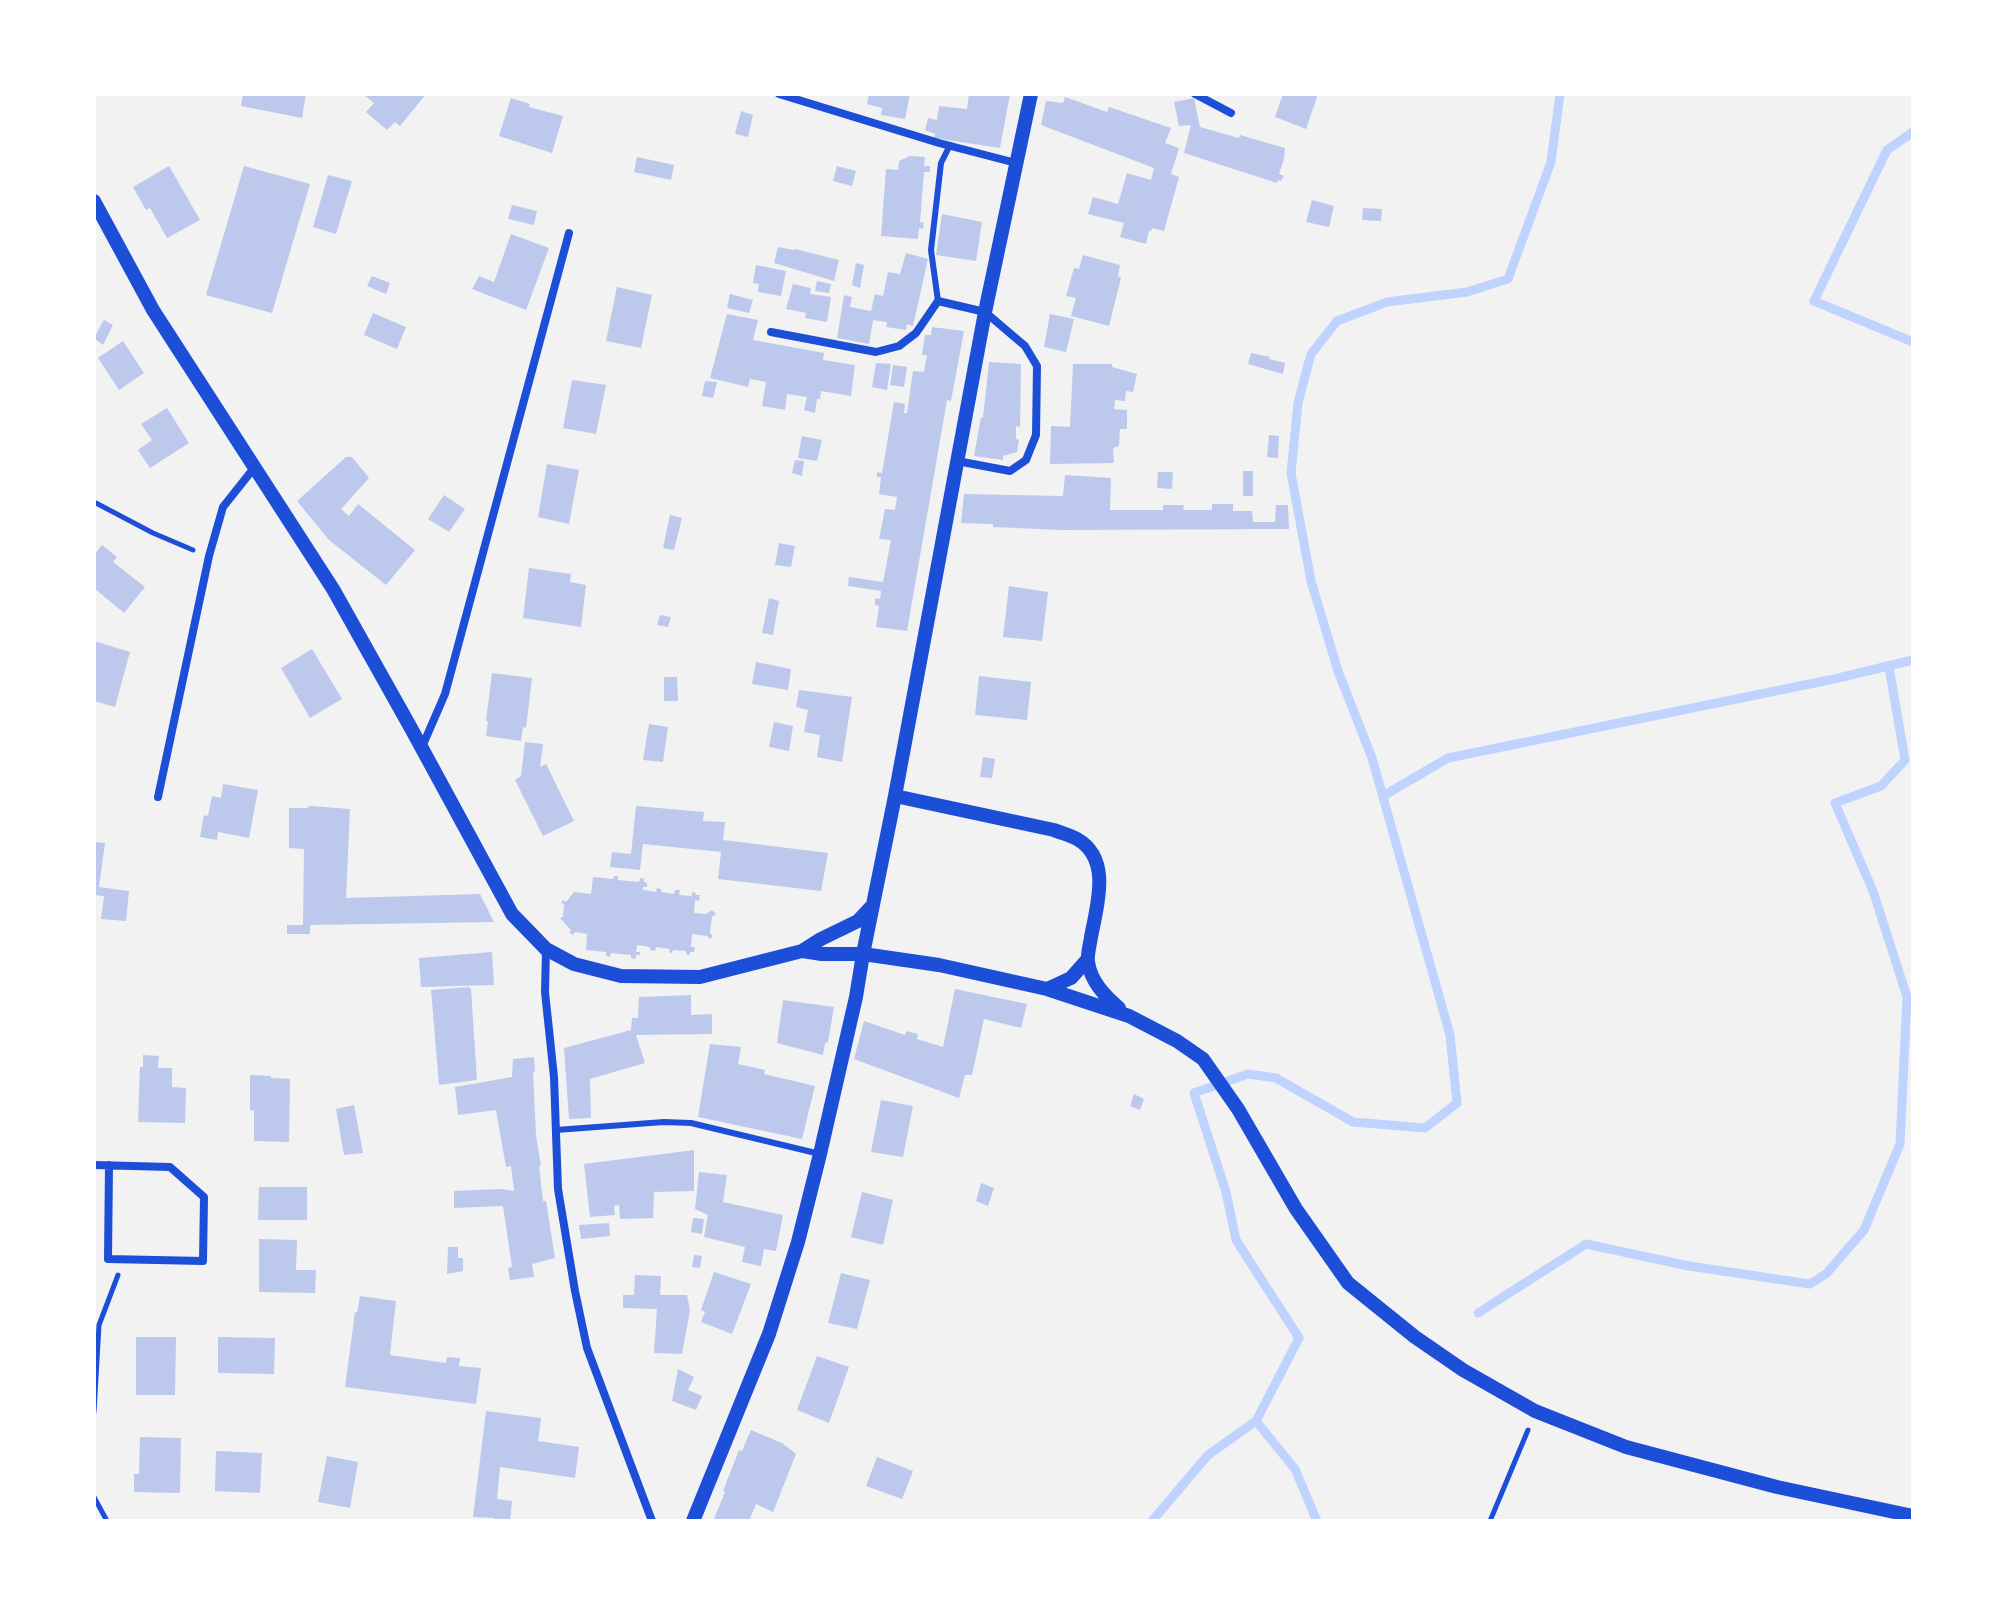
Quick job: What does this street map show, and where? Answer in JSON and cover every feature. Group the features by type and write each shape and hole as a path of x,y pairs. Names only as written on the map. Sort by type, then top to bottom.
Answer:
{"street":[{"path":"779,94 1016,163"},
{"path":"693,1521 769,1334 798,1242 820,1154 856,997 956,461 1031,94"},
{"path":"1195,94 1231,113"},
{"path":"94,201 153,310 333,589 512,914 546,949 574,964 621,976 700,977 802,951 858,921 873,904"},
{"path":"422,747 445,694 569,233"},
{"path":"771,332 876,352 899,346 916,333 938,301 985,312 1025,346 1037,366 1036,435 1026,460 1010,471 956,461"},
{"path":"158,797 209,556 223,507 254,468"},
{"path":"895,796 1054,830 1076,838 1088,847 1097,861 1100,881 1087,960 1104,996 1129,1016"},
{"path":"546,949 545,992 554,1077 558,1189 587,1348 652,1521"},
{"path":"802,951 863,954 939,965 1047,989 1129,1016 1177,1041 1203,1059 1238,1109 1296,1209 1348,1283 1415,1337 1463,1370 1535,1411 1626,1447 1777,1487 1913,1516"},
{"path":"1047,989 1071,978 1087,960"},
{"path":"94,1165 109,1165 170,1167 204,1197 203,1261 108,1259 109,1165"}],"lane":[{"path":"938,301 931,250 941,163 950,145"},
{"path":"556,1130 691,1123 820,1154"}],"path":[{"path":"94,502 153,533 209,556"},
{"path":"94,1412 99,1325 124,1259"},
{"path":"1490,1521 1535,1411"},
{"path":"94,1497 107,1521"}],"building":[{"path":"243,94 306,94 302,118 241,106"},
{"path":"363,94 426,94 400,126 395,122 387,130 366,112 374,103"},
{"path":"869,94 910,94 905,119 881,115 882,108 867,104"},
{"path":"969,94 1010,94 1000,148 934,138 935,134 925,130 928,118 937,120 939,106 967,109"},
{"path":"1283,94 1318,94 1306,129 1275,117"},
{"path":"1065,97 1107,112 1109,107 1171,128 1165,143 1179,148 1171,174 1179,177 1164,231 1152,228 1146,244 1120,237 1124,223 1088,214 1093,197 1118,204 1127,173 1151,180 1154,168 1041,125 1046,101 1063,103"},
{"path":"511,98 530,104 529,107 563,116 552,153 499,136"},
{"path":"1194,98 1200,127 1285,148 1279,174 1284,176 1281,181 1277,183 1184,153 1191,125 1179,126 1174,102"},
{"path":"741,111 753,115 748,137 735,134"},
{"path":"910,156 925,157 924,166 930,166 930,172 924,172 920,222 924,223 923,229 919,228 918,239 881,236 886,169 898,170 899,161"},
{"path":"637,157 674,165 671,180 634,172"},
{"path":"169,166 200,220 167,238 150,208 146,210 133,187"},
{"path":"244,166 310,184 272,313 206,295"},
{"path":"837,166 856,171 852,186 833,181"},
{"path":"328,175 352,181 336,234 313,227"},
{"path":"1312,200 1334,206 1329,227 1306,222"},
{"path":"512,205 537,211 534,225 508,219"},
{"path":"1363,208 1382,209 1381,221 1362,220"},
{"path":"942,214 982,222 976,261 936,255"},
{"path":"511,234 549,248 526,310 472,289 479,276 494,282"},
{"path":"778,247 839,260 834,281 774,263"},
{"path":"906,253 928,259 913,326 907,324 906,330 886,327 887,322 873,320 869,344 837,338 844,295 852,297 850,307 871,311 875,294 883,296 888,272 900,274"},
{"path":"1083,255 1120,265 1118,276 1121,278 1109,326 1071,316 1076,298 1066,296 1074,268 1079,269"},
{"path":"856,263 864,265 860,288 852,285"},
{"path":"756,265 786,271 781,296 758,292 759,284 753,283"},
{"path":"372,276 390,283 386,294 367,286"},
{"path":"817,281 831,284 829,293 815,291"},
{"path":"793,284 811,288 810,294 831,297 827,322 805,318 806,313 786,309"},
{"path":"617,287 652,295 641,348 606,341"},
{"path":"730,294 753,300 749,313 727,308"},
{"path":"373,313 406,327 397,349 364,335"},
{"path":"727,314 758,320 753,340 824,353 823,360 855,365 851,396 821,391 815,413 804,410 807,397 787,394 785,410 762,406 766,382 750,379 748,387 710,378"},
{"path":"1050,314 1074,319 1066,352 1044,347"},
{"path":"104,320 113,325 103,345 94,338"},
{"path":"932,327 964,331 951,401 947,400 907,631 876,627 879,606 875,605 875,598 880,599 881,591 848,586 849,577 883,582 891,540 879,539 885,509 895,510 897,497 879,494 881,477 877,477 877,472 882,473 894,402 905,404 904,413 907,413 913,371 924,372 927,355 922,355 925,335 931,335"},
{"path":"123,341 144,373 119,390 98,358"},
{"path":"1251,353 1285,363 1283,374 1248,364"},
{"path":"989,362 1021,364 1017,452 1003,456 1003,460 974,456 983,418"},
{"path":"876,363 891,364 887,390 872,387"},
{"path":"1073,364 1112,364 1112,367 1137,374 1133,392 1126,391 1125,401 1115,400 1114,409 1127,410 1127,429 1120,429 1119,446 1113,448 1114,463 1050,464 1051,426 1070,427"},
{"path":"893,365 907,367 904,387 890,385"},
{"path":"572,380 606,385 596,434 563,428"},
{"path":"705,381 717,382 713,398 702,396"},
{"path":"167,408 189,443 150,468 138,450 152,440 141,424"},
{"path":"1269,435 1279,436 1278,458 1267,457"},
{"path":"802,436 822,440 817,461 798,458"},
{"path":"346,457 352,457 369,478 341,509 349,516 358,504 415,550 386,585 329,540 297,501"},
{"path":"795,460 804,461 802,476 792,473"},
{"path":"547,464 579,470 569,524 538,517"},
{"path":"1243,471 1253,471 1253,496 1243,496"},
{"path":"1158,472 1173,472 1172,489 1157,488"},
{"path":"1065,475 1111,478 1110,510 1163,510 1163,505 1184,505 1183,510 1212,510 1212,504 1233,504 1233,511 1252,511 1253,522 1275,522 1276,505 1288,505 1289,529 1062,530 961,523 964,494 1063,496"},
{"path":"444,495 465,509 449,532 428,519"},
{"path":"670,515 682,518 674,550 663,548"},
{"path":"779,543 795,546 791,567 775,565"},
{"path":"102,545 117,557 113,562 145,587 124,613 94,588 94,555"},
{"path":"529,568 571,574 570,582 586,585 581,627 523,618"},
{"path":"1009,586 1048,592 1042,641 1003,637"},
{"path":"769,598 779,601 773,635 762,633"},
{"path":"660,615 671,617 668,627 657,625"},
{"path":"94,641 130,652 115,707 94,701"},
{"path":"312,649 342,699 310,718 281,668"},
{"path":"756,662 791,669 788,690 752,684"},
{"path":"492,673 532,678 526,728 523,727 521,741 486,736"},
{"path":"979,676 1031,682 1027,720 975,715"},
{"path":"664,677 677,677 678,701 664,701"},
{"path":"799,690 852,697 842,762 817,757 820,735 804,732 808,710 796,707"},
{"path":"774,722 793,726 789,751 769,747"},
{"path":"649,724 668,727 663,762 643,760"},
{"path":"525,742 543,744 540,767 546,764 574,821 543,836 515,780 521,776"},
{"path":"983,757 995,759 992,778 980,777"},
{"path":"223,784 258,790 249,838 218,832 217,840 200,837 212,796 221,798"},
{"path":"636,806 704,812 703,821 725,822 723,840 828,853 821,891 718,879 721,852 643,844 640,870 610,867 612,852 631,854"},
{"path":"289,808 350,809 346,898 480,894 494,922 310,925 310,934 287,934 287,925 303,925 304,849 289,848"},
{"path":"94,842 105,843 99,887 129,891 126,921 101,919 104,896 94,895"},
{"path":"618,876 618,880 639,882 640,878 644,879 647,887 643,890 656,892 657,888 661,892 674,894 675,890 680,890 679,895 692,896 692,892 700,895 699,901 695,900 694,913 706,914 712,910 716,914 712,917 710,933 713,936 710,939 692,934 691,947 695,947 690,955 686,951 673,950 672,953 670,949 656,947 655,951 637,945 636,952 640,955 636,955 636,959 631,955 611,953 610,957 606,956 606,952 586,950 587,934 575,932 573,935 569,932 571,930 560,918 563,917 564,904 561,903 563,900 566,902 574,892 591,894 593,877 613,879"},
{"path":"492,952 494,985 421,987 419,958"},
{"path":"469,987 477,1080 439,1085 431,990"},
{"path":"955,989 1027,1004 1021,1028 984,1019 972,1075 965,1075 959,1098 854,1059 864,1021 905,1035 907,1031 918,1034 917,1039 943,1047"},
{"path":"691,995 691,1015 712,1014 712,1034 636,1035 645,1063 590,1079 591,1118 569,1119 564,1048 631,1030 632,1018 638,1018 639,997"},
{"path":"783,1000 834,1007 823,1055 777,1043"},
{"path":"710,1044 741,1047 738,1064 765,1070 764,1074 815,1086 802,1139 698,1117"},
{"path":"143,1055 159,1056 158,1068 172,1068 172,1087 186,1088 185,1123 138,1122"},
{"path":"534,1057 539,1166 555,1258 532,1264 534,1277 510,1280 508,1268 512,1267 503,1206 454,1208 454,1191 514,1191 511,1166 506,1167 496,1110 458,1115 455,1087 512,1077 513,1059"},
{"path":"250,1075 290,1079 289,1142 254,1141"},
{"path":"1134,1094 1144,1099 1140,1110 1130,1106"},
{"path":"881,1100 913,1106 903,1157 871,1152"},
{"path":"354,1105 363,1153 344,1155 336,1109"},
{"path":"694,1150 694,1191 654,1192 653,1218 620,1219 619,1205 614,1206 615,1215 590,1217 584,1164"},
{"path":"699,1172 727,1175 723,1202 783,1215 776,1251 764,1249 761,1266 742,1262 745,1247 704,1237 708,1215 695,1209"},
{"path":"981,1183 994,1188 988,1206 976,1201"},
{"path":"259,1187 307,1187 307,1220 258,1220"},
{"path":"862,1192 893,1200 883,1245 851,1237"},
{"path":"693,1218 704,1219 702,1234 691,1232"},
{"path":"609,1223 610,1236 581,1239 579,1225"},
{"path":"259,1239 297,1240 296,1270 316,1270 315,1293 259,1292"},
{"path":"448,1247 458,1247 458,1258 463,1258 463,1271 447,1274"},
{"path":"694,1255 702,1256 700,1268 692,1267"},
{"path":"714,1272 751,1284 732,1334 701,1322 705,1312 701,1310"},
{"path":"841,1273 870,1280 857,1329 828,1323"},
{"path":"635,1275 661,1276 660,1295 687,1295 690,1310 682,1354 654,1353 657,1309 623,1308 623,1295 634,1295"},
{"path":"360,1296 396,1301 390,1355 446,1363 447,1357 460,1358 459,1366 481,1368 476,1404 345,1387"},
{"path":"136,1337 176,1337 175,1395 136,1395"},
{"path":"218,1337 275,1338 274,1374 218,1373"},
{"path":"817,1356 849,1367 829,1423 797,1410"},
{"path":"678,1369 694,1377 688,1390 702,1396 696,1410 672,1401"},
{"path":"486,1411 541,1418 538,1441 579,1447 575,1478 500,1467 497,1499 512,1501 510,1521 473,1517"},
{"path":"751,1430 782,1443 796,1454 773,1512 756,1504 749,1521 714,1519 739,1450 742,1451"},
{"path":"140,1437 181,1438 180,1493 134,1492 134,1474 139,1474"},
{"path":"216,1451 262,1453 260,1493 215,1491"},
{"path":"327,1456 358,1462 350,1508 318,1502"},
{"path":"877,1457 913,1471 902,1499 866,1486"}],"waterway":[{"path":"1152,1521 1208,1455 1256,1421 1299,1338 1236,1240 1226,1192 1194,1093 1248,1074 1276,1078 1353,1122 1425,1128 1457,1103 1450,1035 1372,758 1338,671 1311,581 1291,473 1298,403 1311,354 1337,321 1387,302 1467,292 1508,279 1551,162 1560,94"},
{"path":"1913,132 1887,150 1814,301 1913,342"},
{"path":"1383,796 1448,758 1913,660"},
{"path":"1478,1313 1586,1244 1689,1266 1810,1284 1826,1274 1864,1230 1900,1144 1907,997 1873,891 1835,803 1881,786 1905,760 1889,667"},
{"path":"1256,1421 1295,1469 1317,1521"}]}
